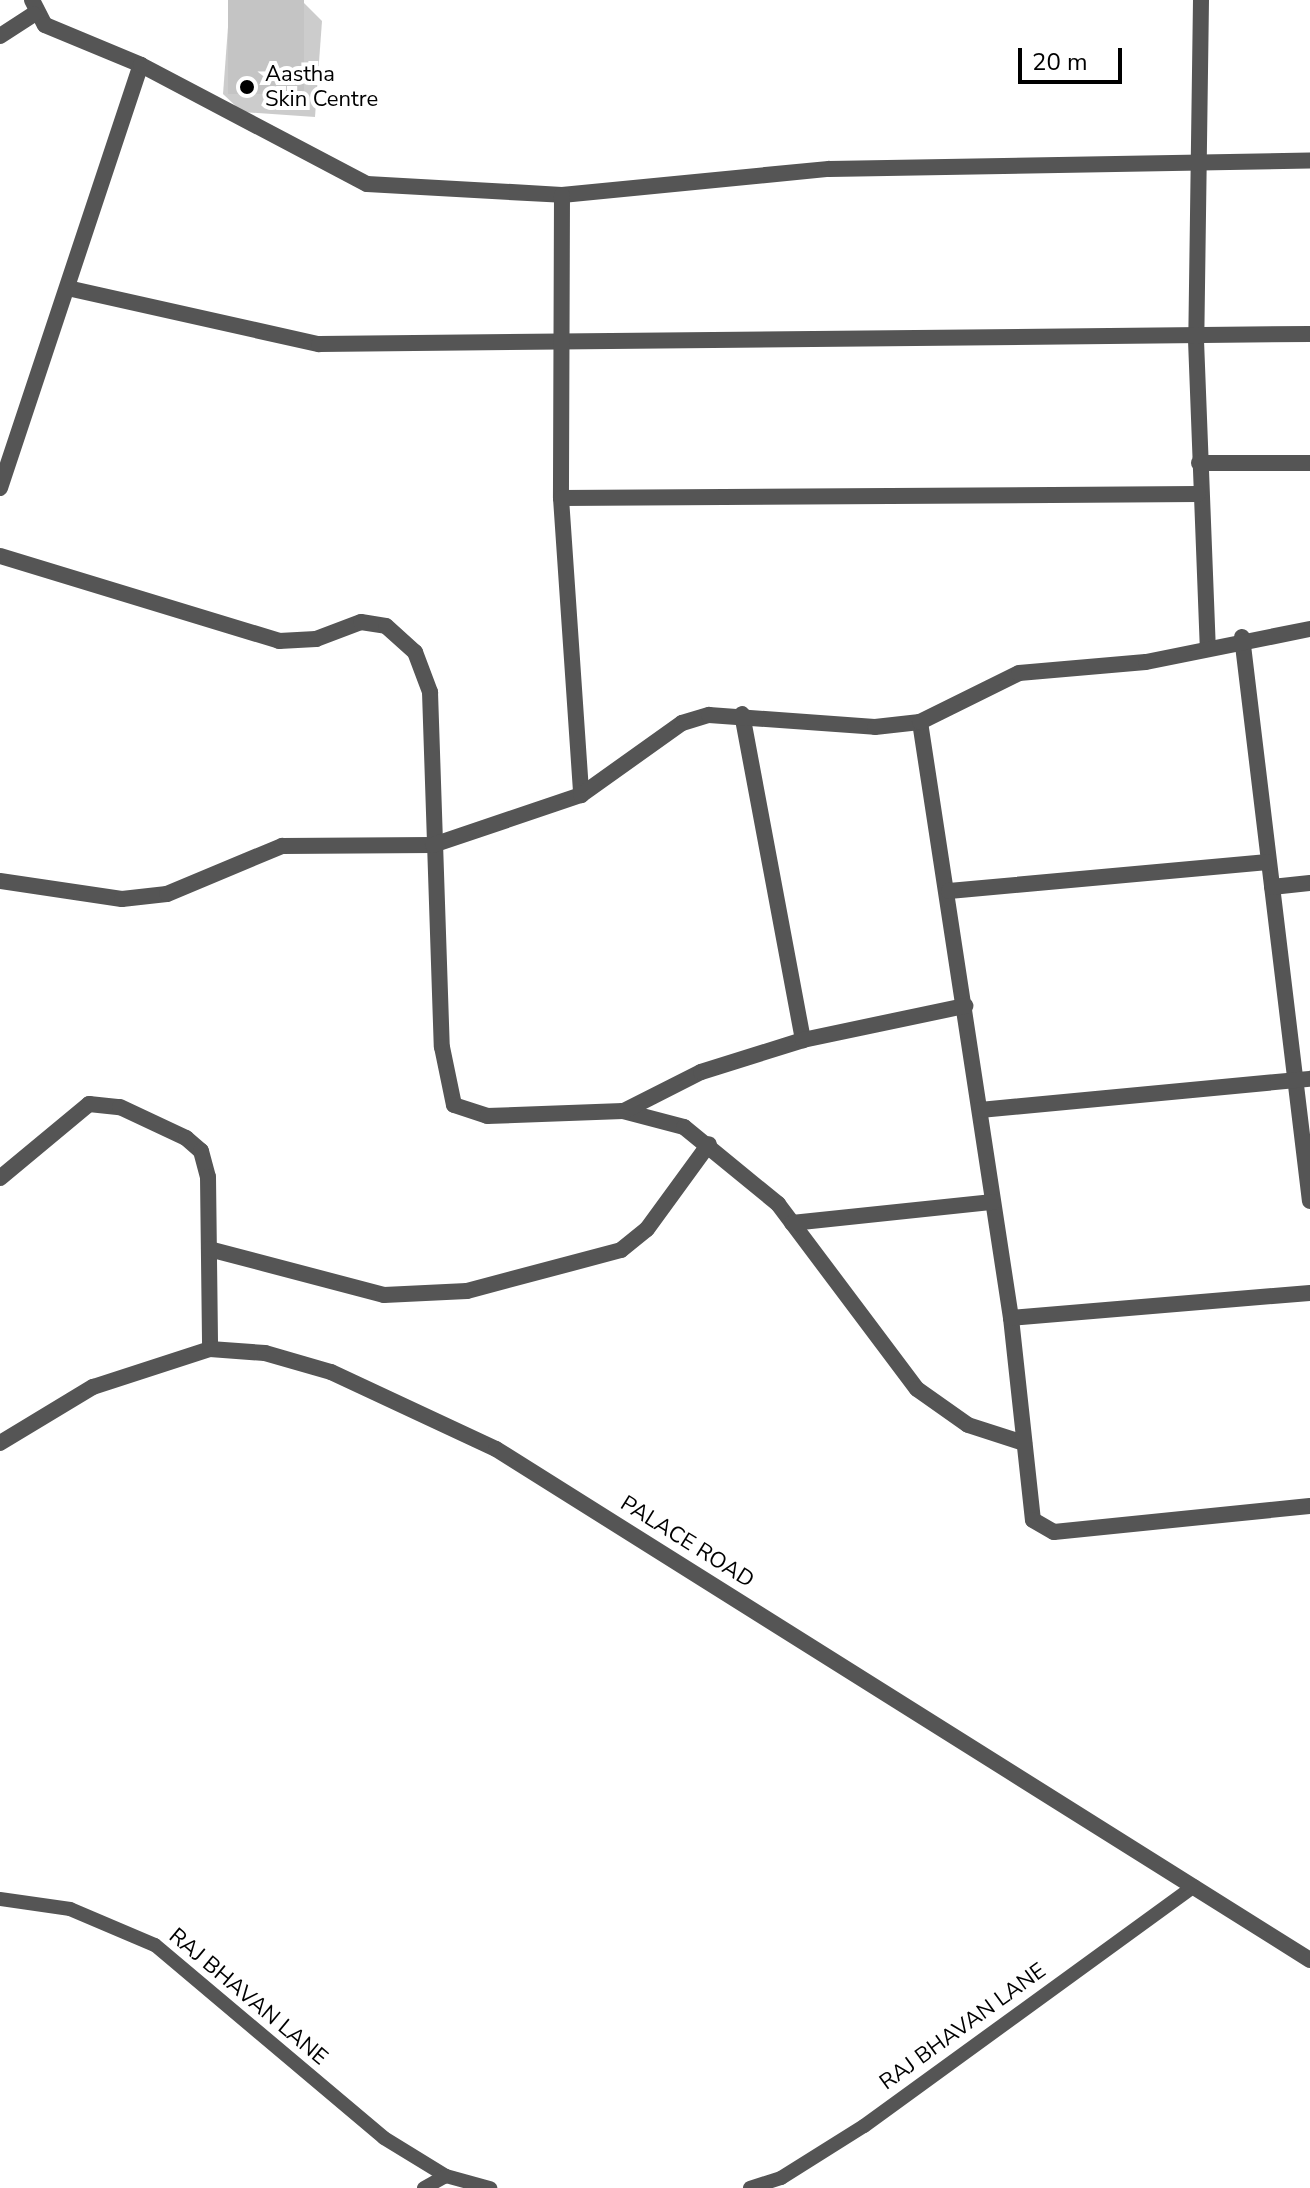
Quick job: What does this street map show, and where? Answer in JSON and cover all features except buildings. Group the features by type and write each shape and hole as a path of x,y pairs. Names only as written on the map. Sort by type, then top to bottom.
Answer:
{"street":[{"path":"1201,0 1194,165 1198,494 1208,646"},
{"path":"0,36 33,7 367,184 562,195 829,169 1310,161"},
{"path":"0,488 72,289 141,65"},
{"path":"562,195 561,498 581,795"},
{"path":"72,289 319,344 1196,340 1310,334"},
{"path":"1199,463 1310,463"},
{"path":"561,498 1198,494"},
{"path":"0,556 279,641 316,639 361,622 386,626 415,652 427,677 442,1047 454,1105 487,1116 623,1111 661,1116 709,1144 758,1182 917,1389 968,1425 1024,1443"},
{"path":"0,881 122,899 167,894 282,846 433,845 581,795 682,723 742,714 875,727 920,722 1019,673 1146,662 1242,637 1310,629"},
{"path":"1242,637 1268,862 1304,1079 1310,1201"},
{"path":"742,714 803,1040"},
{"path":"920,722 949,891 1011,1318 1028,1500 1041,1530 1310,1506"},
{"path":"949,891 1268,862"},
{"path":"1272,887 1310,883"},
{"path":"623,1111 701,1072 803,1040 965,1006"},
{"path":"980,1110 1304,1079"},
{"path":"0,1178 89,1104 120,1107 201,1151 209,1249 210,1349"},
{"path":"209,1249 384,1295 467,1291 621,1250 647,1229 709,1144"},
{"path":"792,1223 993,1202"},
{"path":"1011,1318 1310,1293"},
{"name":"PALACE ROAD","path":"0,1443 93,1387 210,1349 265,1353 331,1372 496,1449 1310,1960"}],"lane":[{"name":"RAJ BHAVAN LANE","path":"750,2188 781,2178 864,2126 1194,1886"},
{"name":"RAJ BHAVAN LANE","path":"0,1899 70,1909 155,1945 332,2099 446,2176 490,2188"},
{"path":"424,2188 446,2176"}],"place":[{"name":"Aastha Skin Centre","path":"247,87"}]}
